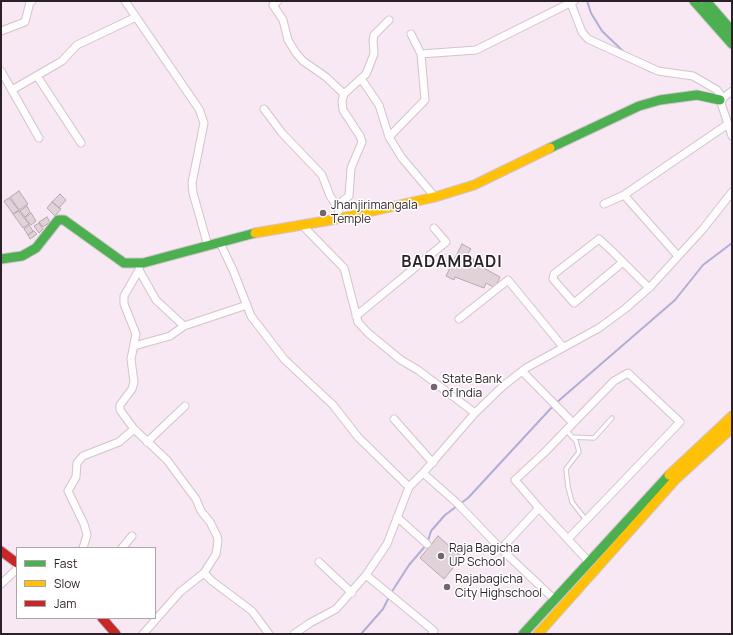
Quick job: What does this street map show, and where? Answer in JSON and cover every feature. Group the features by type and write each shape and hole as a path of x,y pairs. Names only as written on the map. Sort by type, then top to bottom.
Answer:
{"street":[{"path":"1,31 25,22 32,1"},
{"path":"125,1 199,109 204,123 192,183 193,193 208,246"},
{"path":"278,1 273,5 283,20 288,40 296,53 344,94"},
{"path":"694,1 732,44"},
{"path":"706,1 732,31"},
{"path":"421,54 476,50 572,2 582,32 588,39 658,71 693,76 717,90 722,99 732,136"},
{"path":"12,90 62,61 77,45 136,17"},
{"path":"336,219 341,202 348,196 351,168 362,142 360,136 343,110 342,101 344,94 362,80 374,54 374,35 389,20"},
{"path":"390,137 425,100 421,54 411,34"},
{"path":"1,71 39,138"},
{"path":"37,76 81,143"},
{"path":"362,80 380,105 390,137 408,166 435,197"},
{"path":"1,259 22,256 36,248 58,220 64,220 124,264 139,266 208,246 220,244 253,233 336,219 435,197 474,186 639,106 660,100 697,95 722,99 732,91"},
{"path":"264,109 282,133 322,175 330,196 339,209"},
{"path":"604,204 624,195 728,124"},
{"path":"294,634 310,623 336,609 366,576 387,544 409,487 433,463 475,413 522,371 599,328 649,288 703,230 732,192"},
{"path":"624,195 678,256"},
{"path":"302,225 344,268 358,322 382,346 418,370 475,413"},
{"path":"356,316 446,242 434,228"},
{"path":"623,262 574,303 553,279 554,274 598,239 623,262 649,288"},
{"path":"220,244 233,270 251,316 284,359 333,405 358,437 409,487"},
{"path":"139,266 156,300 184,326"},
{"path":"139,266 124,296 124,304 136,334 130,359 134,382 132,389 120,405 120,410 134,429 166,460 188,488 217,536 218,541 216,554 204,573 180,592 143,634"},
{"path":"459,319 508,280 563,347"},
{"path":"134,346 170,336 184,326 246,305"},
{"path":"522,371 573,423"},
{"path":"568,539 680,422 628,373 614,381 514,480 588,561"},
{"path":"147,442 185,406"},
{"path":"523,634 670,472 732,416"},
{"path":"394,419 433,463"},
{"path":"538,634 675,480 732,428"},
{"path":"83,547 87,535 84,524 68,491 76,477 77,463 83,456 120,442 134,429"},
{"path":"423,474 457,503 501,549 554,599"},
{"path":"501,549 539,508"},
{"path":"397,517 427,544"},
{"path":"123,547 132,536"},
{"path":"1,551 16,563"},
{"path":"319,562 352,593"},
{"path":"1,584 16,570"},
{"path":"204,573 218,586 252,611 269,634"},
{"path":"366,576 434,631 432,634"},
{"path":"103,619 116,634"}],"lane":[{"path":"572,437 594,438 612,418"},
{"path":"566,430 576,441 579,452 566,469 568,487 572,502 586,520"}],"building":[{"path":"19,191 28,204 19,210 10,197"},
{"path":"60,194 66,200 59,208 52,202"},
{"path":"9,198 19,210 13,214 4,201"},
{"path":"52,202 61,209 55,216 47,208"},
{"path":"27,206 30,212 25,217 20,211"},
{"path":"19,211 29,224 23,228 13,214"},
{"path":"31,213 36,221 31,225 25,218"},
{"path":"47,217 50,222 43,227 39,222"},
{"path":"39,223 43,229 39,233 34,226"},
{"path":"29,225 33,231 28,235 24,229"},
{"path":"34,231 37,234 30,239 28,235"},
{"path":"462,244 471,249 467,255 474,259 473,262 500,277 495,288 486,283 484,288 455,277 454,280 446,276"},
{"name":"Raja Bagicha UP School","path":"438,536 462,557 444,579 420,558"}],"waterway":[{"path":"587,1 591,13 602,31 625,53"},
{"path":"640,66 652,72"},
{"path":"729,117 732,124"},
{"path":"556,403 675,300 703,265 732,243"},
{"path":"391,593 409,565 427,544 431,531 445,515 468,498 553,406"},
{"path":"361,634 383,609 389,597"}],"traffic: fast":[{"path":"694,1 732,44"},
{"path":"706,1 732,31"},
{"path":"550,148 639,106 660,100 697,95 720,100"},
{"path":"1,259 22,256 36,248 58,220 64,220 124,263 143,263 255,233"},
{"path":"523,634 669,475"}],"traffic: slow":[{"path":"255,233 337,219 435,197 474,185 550,148"},
{"path":"669,475 732,416"},
{"path":"538,634 675,480 732,428"}],"traffic: jam":[{"path":"1,551 16,562"},
{"path":"103,619 116,634"}],"place":[{"name":"Jhanjirimangala Temple","path":"323,213"},
{"name":"State Bank of India","path":"434,387"},
{"name":"Raja Bagicha UP School","path":"441,556"},
{"name":"Rajabagicha City Highschool","path":"447,587"}],"district":[{"name":"BADAMBADI","path":"452,263"}]}
